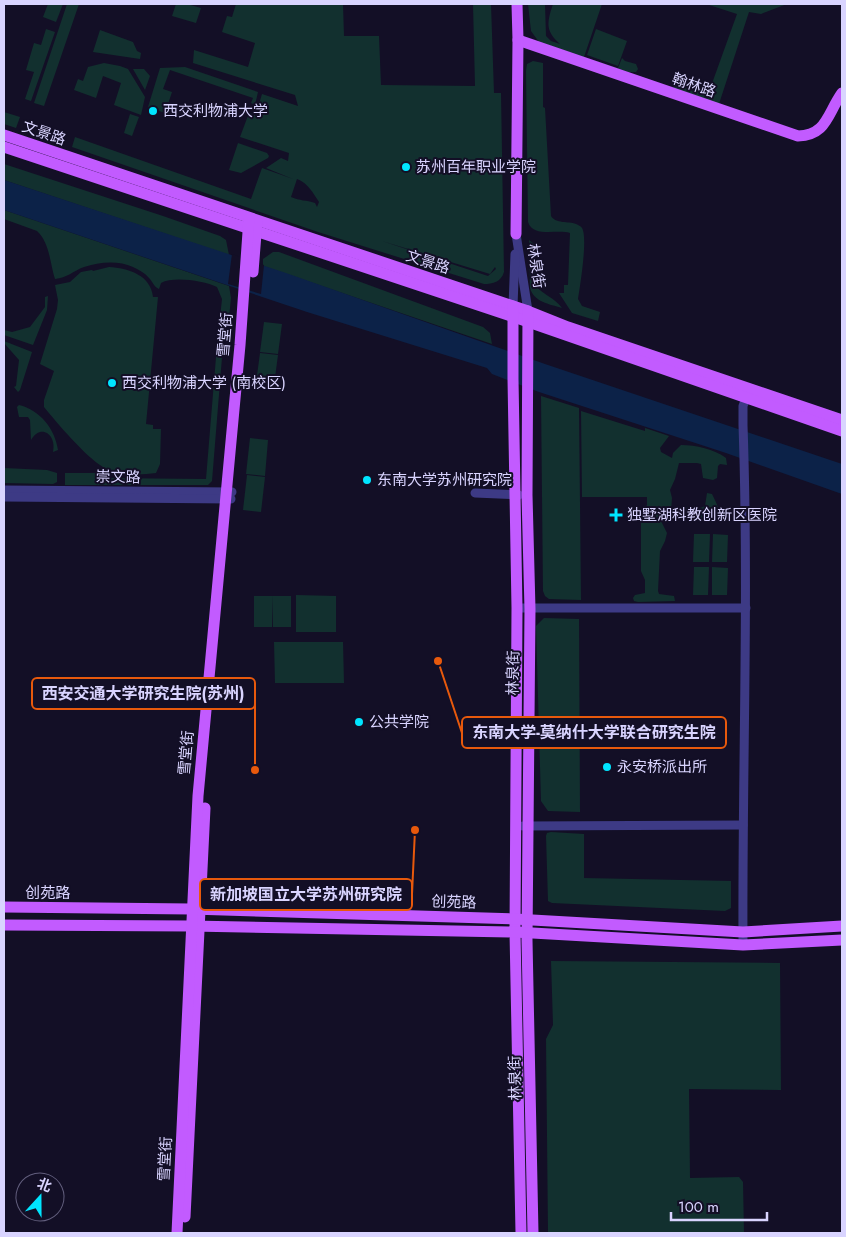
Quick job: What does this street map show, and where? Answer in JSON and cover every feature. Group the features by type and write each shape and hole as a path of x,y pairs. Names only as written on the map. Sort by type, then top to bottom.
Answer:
{"main road":[{"name":"林泉街","path":"516,234 517,4"},
{"name":"翰林路","path":"518,40 798,136 809,135 820,130 842,92"},
{"name":"文景路","path":"4,135 253,225"},
{"name":"文景路","path":"4,147 253,225 528,317 746,398 842,431"},
{"name":"雪堂街","path":"177,1233 196,909 198,796 229,495 253,225"},
{"name":"林泉街","path":"513,312 517,608 515,932 521,1233"},
{"name":"林泉街","path":"528,317 527,495 530,609 528,934 533,1233"},
{"name":"文景路","path":"528,317 568,327 842,420"},
{"name":"创苑路","path":"4,907 196,909 528,920 743,932 842,926"},
{"name":"创苑路","path":"4,925 195,926 515,932 744,945 842,940"},
{"name":"雪堂街","path":"184,1233 195,926"}],"street":[{"name":"林泉街","path":"513,312 516,234"},
{"name":"林泉街","path":"516,234 528,317"},
{"path":"744,945 743,825 746,608 743,406 746,398"},
{"name":"崇文路","path":"4,490 229,495"},
{"path":"475,493 527,495"},
{"name":"崇文路","path":"4,497 229,495"},
{"path":"517,608 746,608"},
{"path":"484,725 516,726"},
{"path":"484,738 516,738"},
{"path":"516,825 743,825"}],"green space":[{"path":"48,4 63,4 56,22 43,17"},
{"path":"67,4 79,4 44,106 34,103"},
{"path":"176,4 187,4 201,8 196,23 172,16"},
{"name":"苏州百年职业学院","path":"236,4 343,4 344,36 379,36 381,85 475,86 473,4 491,4 494,93 501,93 504,272 501,278 493,283 484,284 318,232 72,147 75,137 251,199 262,168 293,179 266,168 281,158 288,161 289,153 240,137 249,113 256,114 262,94 298,106 295,95 193,63 194,50 248,67 255,43 222,32 227,16 232,17","holes":["297,179 304,183 312,192 319,202 317,207 315,203 291,197","382,241 490,274 495,267 496,269 488,276"]},
{"path":"528,4 545,4 546,36 551,41 560,44 552,35 549,26 549,16 553,4 602,4 584,57 618,68 622,58 625,61 636,64 638,69 636,72 628,72 539,42 531,31"},
{"path":"706,4 787,4 761,14 749,12 718,107 673,90 676,79 710,89 737,14"},
{"path":"46,29 55,32 31,101 25,99 34,72 26,70 34,43 41,45"},
{"path":"596,29 627,41 618,66 587,55"},
{"path":"100,30 133,42 137,51 141,53 140,59 93,52"},
{"path":"533,61 543,63 543,107 545,108 551,216 553,219 576,224 582,228 584,233 584,251 578,299 582,306 600,312 598,321 572,313 559,293 564,293 564,285 568,285 570,233 535,230 528,222 526,71 527,64"},
{"path":"104,63 128,69 145,97 141,115 114,105 121,83 103,76 96,98 74,90 78,79 83,81 88,67"},
{"path":"185,67 258,92 255,105 251,103 253,98 170,70 163,89 172,92 165,113 148,107 160,68"},
{"path":"133,69 144,69 150,76 145,90"},
{"path":"4,112 20,117 16,128 4,124"},
{"path":"130,114 139,117 132,136 124,133"},
{"path":"238,143 267,153 269,156 241,173 229,170"},
{"path":"4,164 220,236 226,240 229,255 4,180"},
{"path":"4,210 229,286 231,298 227,338 218,337 222,299 217,287 197,281 173,280 161,283 159,289 140,270 115,263 90,265 55,279 45,241 37,231 4,219"},
{"path":"529,240 534,244 535,285 562,308 543,302 532,293 530,288"},
{"path":"273,252 279,252 483,327 490,333 492,344 263,266 263,259"},
{"path":"109,267 124,269 137,274 148,283 153,297 158,297 146,424 153,425 153,429 161,429 160,464 156,473 122,473 103,467 80,448 44,407 44,400 54,371 40,364 57,309 58,300 55,285 70,282 81,272"},
{"path":"48,296 47,310 33,345 4,335 4,330 12,332 30,327 45,307 45,297"},
{"path":"264,322 282,324 278,354 260,352"},
{"path":"4,341 32,352 18,392 14,387 16,386 19,360"},
{"path":"217,345 223,345 212,481 208,485 65,485 65,473 95,473 101,478 206,479"},
{"path":"260,353 278,355 274,385 256,383"},
{"path":"541,396 579,408 581,600 549,599 543,591"},
{"path":"19,405 34,411 40,416 54,435 58,450 53,452 53,441 47,433 39,432 31,440 30,420 28,417 19,417 17,407"},
{"path":"581,411 645,431 645,428 669,436 660,448 661,452 672,458 673,453 681,445 705,448 726,458 727,465 720,464 718,466 717,478 713,480 703,478 701,464 679,463 670,490 672,498 671,510 663,513 660,519 667,533 660,551 658,591 659,594 674,596 675,601 638,602 634,601 633,598 635,595 645,593 645,580 641,571 641,514 647,505 647,497 582,497"},
{"path":"250,438 268,440 265,476 246,474"},
{"path":"4,468 47,470 57,473 57,482 53,484 4,483"},
{"path":"247,475 265,477 261,512 243,510"},
{"path":"707,493 712,494 720,517 723,517 725,513 727,514 726,520 681,519 683,516 680,512 681,509 705,506"},
{"path":"694,534 710,534 709,562 693,562"},
{"path":"713,534 728,535 727,562 712,562"},
{"path":"694,567 709,567 708,595 693,595"},
{"path":"712,567 728,568 727,595 712,595"},
{"path":"296,595 336,596 336,632 296,632"},
{"path":"254,596 273,596 272,627 254,627"},
{"path":"273,596 291,596 291,627 273,627"},
{"path":"544,618 579,619 580,812 548,811 541,801 536,626"},
{"path":"274,642 343,642 344,683 275,683"},
{"path":"547,833 584,834 584,878 731,881 731,908 725,911 552,903 548,901 546,836"},
{"path":"551,961 780,963 781,1090 689,1089 690,1178 739,1177 743,1182 744,1233 548,1233 546,1039 553,1025"}],"water":[{"path":"4,180 286,273 545,364 842,464 842,494 726,453 539,392 492,374 487,368 307,312 4,210"}],"pier":[{"path":"232,254 264,265 261,294 228,284"}],"place":[{"name":"西交利物浦大学","path":"153,111"},
{"name":"苏州百年职业学院","path":"406,167"},
{"name":"西交利物浦大学 (南校区)","path":"112,383"},
{"name":"东南大学苏州研究院","path":"367,480"},
{"name":"独墅湖科教创新区医院","path":"616,515"},
{"name":"东南大学-莫纳什大学联合研究生院","path":"438,661"},
{"name":"公共学院","path":"359,722"},
{"name":"永安桥派出所","path":"607,767"},
{"name":"西安交通大学研究生院(苏州)","path":"255,770"},
{"name":"新加坡国立大学苏州研究院","path":"415,830"}]}
